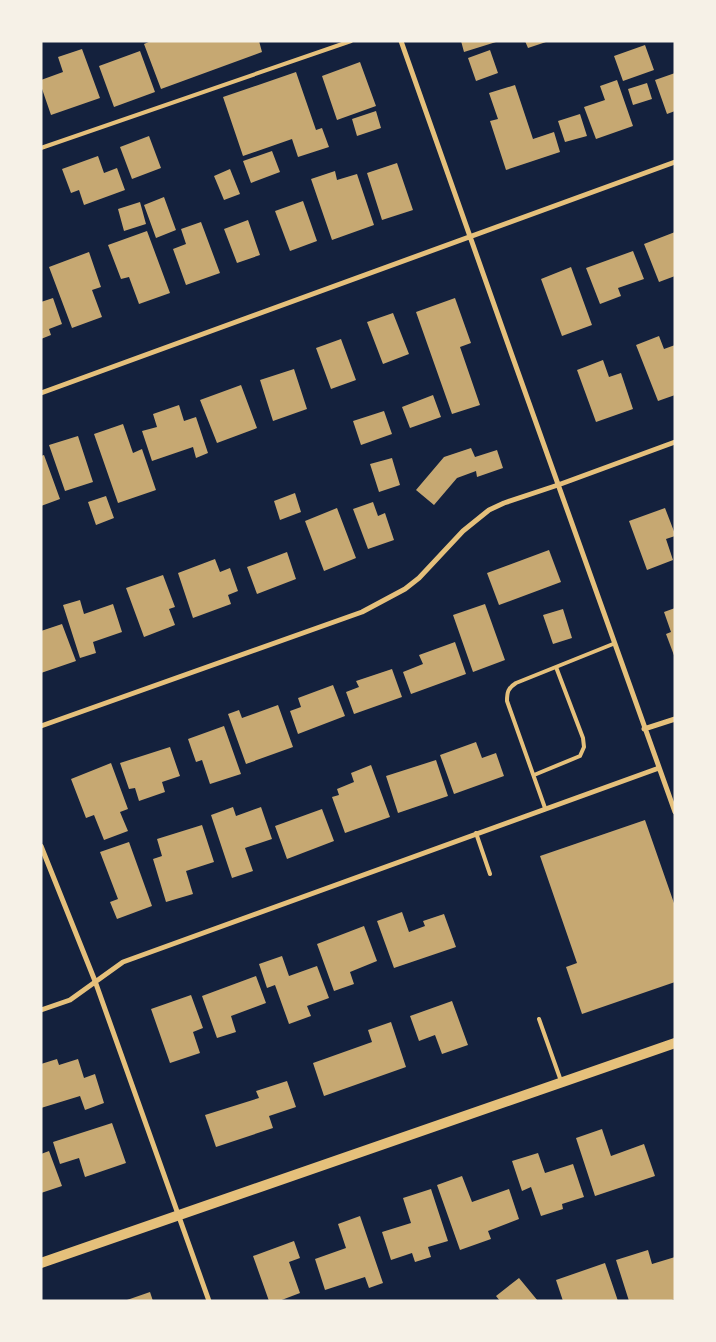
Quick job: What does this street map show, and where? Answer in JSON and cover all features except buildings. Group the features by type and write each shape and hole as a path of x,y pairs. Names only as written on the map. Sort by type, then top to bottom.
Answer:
{"main road":[{"path":"41,1263 675,1043"}],"street":[{"path":"401,41 613,644 675,812"},
{"path":"41,393 675,162"},
{"path":"41,726 362,612 405,589 419,578 463,531 489,510 675,442"},
{"path":"644,729 675,718"},
{"path":"41,1010 70,1000 123,962 659,768"},
{"path":"41,846 95,981 209,1301"}],"lane":[{"path":"41,148 351,41"},
{"path":"546,808 507,701 507,693 510,687 516,683 613,644"},
{"path":"534,775 580,756 584,748 583,738 556,667"},
{"path":"476,833 490,874"},
{"path":"540,1019 561,1082"}]}
